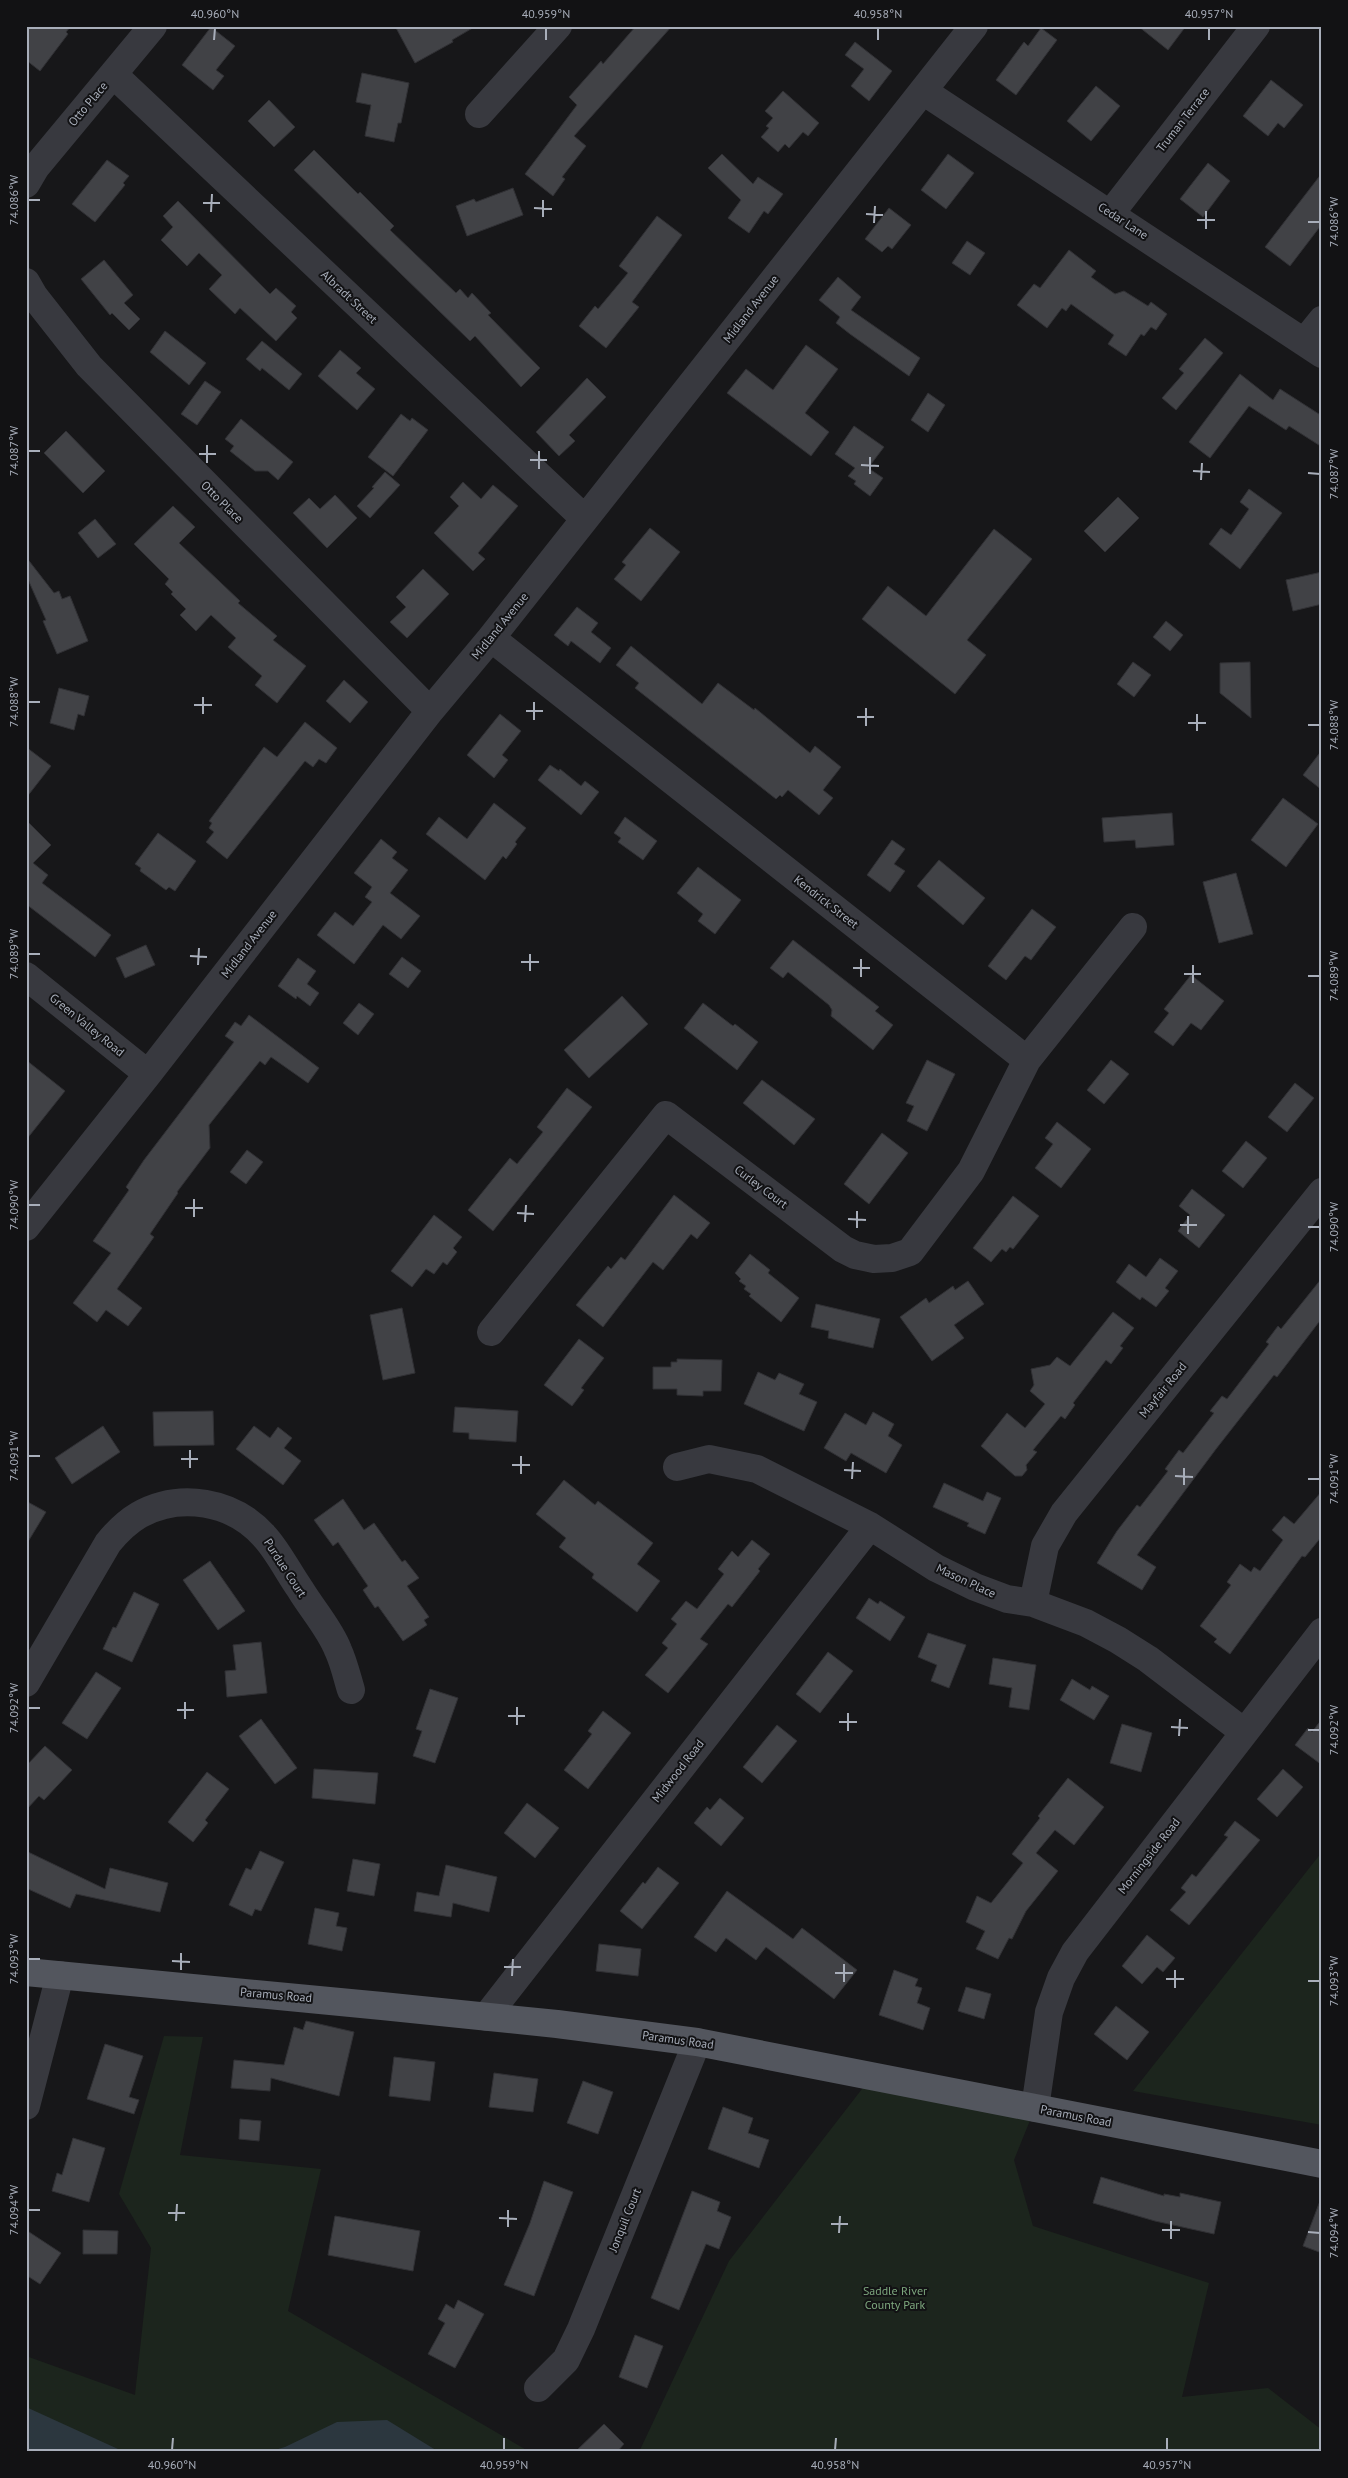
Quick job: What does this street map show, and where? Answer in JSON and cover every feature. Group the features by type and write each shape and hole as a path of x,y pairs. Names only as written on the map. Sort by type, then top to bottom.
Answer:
{"main road":[{"name":"Paramus Road","path":"26,1972 486,2017 697,2042 1322,2164"}],"street":[{"name":"Otto Place","path":"26,184 36,167 153,26"},
{"path":"479,114 558,26"},
{"name":"Midland Avenue","path":"26,1227 148,1074 430,711 585,520 974,26"},
{"name":"Truman Terrace","path":"1111,214 1256,26"},
{"name":"Albradt Street","path":"113,74 585,520"},
{"name":"Cedar Lane","path":"923,91 1313,347"},
{"name":"Otto Place","path":"26,282 34,296 90,366 430,711"},
{"path":"1313,347 1322,320"},
{"name":"Kendrick Street","path":"491,638 1027,1060"},
{"path":"1027,1060 1133,927"},
{"name":"Green Valley Road","path":"26,976 148,1074"},
{"name":"Curley Court","path":"491,1332 666,1115 843,1249 855,1255 874,1259 892,1258 910,1252 971,1171 1027,1060"},
{"name":"Mayfair Road","path":"1033,1603 1046,1546 1064,1513 1322,1192"},
{"name":"Mason Place","path":"677,1467 709,1459 757,1469 870,1526 936,1568 975,1587 1007,1599 1033,1603 1086,1623 1118,1640 1244,1732"},
{"name":"Purdue Court","path":"26,1684 108,1543 122,1527 139,1515 159,1506 182,1502 202,1502 225,1508 245,1518 263,1534 338,1649 351,1690"},
{"name":"Midwood Road","path":"486,2017 870,1526"},
{"name":"Morningside Road","path":"1035,2108 1049,2012 1061,1978 1075,1952 1322,1632"},
{"path":"26,2106 60,1975"},
{"name":"Jonquil Court","path":"538,2388 566,2360 581,2329 697,2042"}],"green space":[{"path":"1322,1852 1322,2125 1133,2091"},
{"path":"164,2036 203,2037 180,2155 321,2169 288,2311 530,2452 26,2452 26,2356 135,2395 151,2248 119,2194"},
{"name":"Saddle River County Park","path":"872,2076 1035,2108 1014,2160 1033,2226 1209,2283 1182,2397 1268,2388 1322,2430 1322,2452 639,2452 729,2261"}],"shaded area":[{"path":"26,2407 118,2449 130,2452 26,2452"},
{"path":"387,2420 439,2452 268,2452 285,2447 337,2422"}],"building":[{"path":"26,26 71,26 66,32 68,34 40,71 26,60"},
{"path":"395,26 476,26 452,40 453,42 415,63"},
{"path":"636,26 672,26 574,136 586,146 562,177 565,179 553,196 525,174 577,105 569,97 601,61 603,64"},
{"path":"1138,26 1186,26 1168,50"},
{"path":"211,27 235,46 216,70 224,76 213,90 182,65"},
{"path":"1041,28 1057,40 1016,95 996,80 1024,42 1028,46"},
{"path":"855,42 892,71 869,101 851,86 864,69 845,55"},
{"path":"362,73 409,83 401,123 398,123 394,142 365,136 371,105 356,102"},
{"path":"1271,80 1303,105 1284,128 1278,123 1268,136 1243,116"},
{"path":"1096,86 1120,106 1091,141 1067,121"},
{"path":"783,91 819,123 808,136 803,132 789,148 785,144 778,152 761,137 769,128 766,126 773,118 765,111"},
{"path":"269,100 295,127 274,147 248,121"},
{"path":"314,150 358,194 360,192 394,226 390,230 456,293 460,289 468,298 472,293 491,313 488,315 540,368 521,387 475,336 470,341 294,170"},
{"path":"722,154 753,184 758,177 783,194 768,214 764,211 749,233 728,218 741,200 708,168"},
{"path":"948,154 974,173 946,209 921,190"},
{"path":"107,160 129,176 123,183 125,185 95,222 72,204"},
{"path":"1208,163 1230,181 1203,217 1180,199"},
{"path":"1322,173 1322,224 1290,266 1265,247"},
{"path":"513,188 523,215 467,236 456,206 474,199 476,202"},
{"path":"178,201 270,294 276,288 296,306 291,312 297,318 276,341 240,308 235,314 209,289 222,275 199,253 187,266 161,240 173,227 163,216"},
{"path":"889,208 911,225 892,249 888,246 882,252 865,239"},
{"path":"657,216 682,235 632,302 639,307 606,348 579,326 595,306 598,309 628,273 619,266"},
{"path":"967,241 985,253 970,275 952,263"},
{"path":"1069,250 1096,271 1091,277 1115,294 1124,291 1148,306 1151,302 1167,314 1156,330 1151,327 1144,336 1141,334 1126,356 1108,344 1114,335 1071,304 1066,311 1062,308 1047,328 1017,305 1034,284 1040,288"},
{"path":"104,260 133,295 124,303 140,319 129,330 112,313 110,315 81,279"},
{"path":"838,277 861,297 851,310 920,358 909,376 836,323 840,317 819,300"},
{"path":"165,331 206,363 189,385 150,352"},
{"path":"1205,338 1223,353 1176,410 1162,398 1184,373 1179,369"},
{"path":"262,341 302,374 289,390 262,368 260,371 246,359"},
{"path":"806,345 838,369 805,413 829,432 811,456 727,393 746,369 773,390"},
{"path":"340,350 361,368 356,373 375,389 357,410 318,376"},
{"path":"1240,374 1273,400 1280,389 1322,416 1322,447 1289,426 1286,430 1249,406 1210,458 1189,442"},
{"path":"587,378 606,397 569,435 575,441 559,456 536,432"},
{"path":"205,381 221,392 197,425 181,414"},
{"path":"928,393 945,405 928,432 911,420"},
{"path":"401,414 410,421 412,418 428,430 393,476 368,457"},
{"path":"241,419 293,462 278,480 268,471 255,471 230,451 234,446 225,439"},
{"path":"854,426 884,447 868,468 883,478 870,496 854,484 856,481 848,476 855,468 835,454"},
{"path":"66,431 105,471 83,493 44,453"},
{"path":"385,472 400,485 370,518 357,506 374,488 372,487"},
{"path":"463,482 481,499 493,485 518,506 478,553 485,559 473,571 434,533 459,506 450,497"},
{"path":"1249,489 1282,513 1240,569 1209,544 1221,528 1231,535 1249,509 1240,502"},
{"path":"335,495 357,518 327,548 293,513 309,498 320,509"},
{"path":"1118,497 1139,518 1105,552 1084,531"},
{"path":"173,506 195,527 179,543 240,601 238,603 277,636 273,640 306,666 277,703 255,685 262,676 228,647 236,638 211,615 196,631 180,615 186,609 171,594 173,592 165,584 169,579 134,544"},
{"path":"95,519 116,544 98,558 78,533"},
{"path":"650,528 680,552 641,601 614,579 626,565 622,562"},
{"path":"994,529 1032,559 967,640 986,655 955,694 862,619 888,586 926,616"},
{"path":"26,557 54,593 59,591 62,599 70,596 88,641 57,654 43,621 46,620 26,575"},
{"path":"423,569 449,594 407,638 390,622 406,607 396,597"},
{"path":"1322,572 1322,604 1293,611 1286,580"},
{"path":"577,607 598,623 591,632 611,648 600,663 571,641 568,646 554,635"},
{"path":"1166,621 1183,635 1170,651 1153,637"},
{"path":"631,646 702,704 718,683 754,710 755,708 810,753 815,746 841,767 823,790 833,798 819,815 788,790 782,797 780,795 776,799 635,688 639,683 616,665"},
{"path":"1133,662 1151,675 1134,697 1117,684"},
{"path":"1250,662 1251,718 1220,693 1220,663"},
{"path":"344,680 368,702 350,723 326,701"},
{"path":"59,688 89,696 84,716 78,714 74,730 50,723"},
{"path":"500,714 521,731 502,755 508,760 494,778 467,755"},
{"path":"305,722 337,748 326,763 319,759 313,767 305,761 227,859 206,842 214,832 209,828 212,823 209,821 264,747 277,757"},
{"path":"26,747 51,766 26,798"},
{"path":"1322,750 1322,790 1303,775"},
{"path":"550,765 559,771 560,769 581,786 585,781 599,792 581,815 538,780"},
{"path":"1283,798 1318,824 1286,867 1251,840"},
{"path":"494,803 526,828 515,842 517,844 506,859 503,856 485,880 426,834 439,817 467,839"},
{"path":"1172,813 1174,845 1136,848 1135,840 1104,842 1102,818"},
{"path":"625,817 657,841 643,860 618,842 621,838 614,833"},
{"path":"26,820 51,845 33,863 48,875 42,883 111,935 95,957 26,904"},
{"path":"158,833 196,861 175,891 169,887 166,890 140,871 141,868 135,864"},
{"path":"381,839 397,852 392,858 408,870 390,893 420,916 401,939 383,925 354,964 317,935 335,912 353,926 372,902 365,897 372,887 354,873"},
{"path":"892,840 905,849 894,864 905,871 890,892 867,875"},
{"path":"939,860 985,898 963,925 917,886"},
{"path":"698,867 741,900 715,934 698,921 703,914 677,893"},
{"path":"1236,873 1253,934 1219,943 1203,882"},
{"path":"1032,909 1056,927 1031,960 1025,956 1006,980 988,966"},
{"path":"793,940 879,1007 875,1011 893,1025 873,1050 831,1016 832,1010 829,1005 788,972 783,978 770,968"},
{"path":"146,945 155,965 125,978 116,958"},
{"path":"402,957 421,971 408,988 389,974"},
{"path":"298,958 316,971 307,984 319,993 310,1006 297,996 296,999 278,986"},
{"path":"1191,975 1224,1001 1201,1030 1191,1023 1173,1046 1154,1032 1169,1013 1164,1009"},
{"path":"622,996 648,1024 589,1078 564,1050"},
{"path":"359,1003 374,1014 358,1035 343,1023"},
{"path":"703,1003 758,1042 737,1070 684,1028"},
{"path":"249,1015 319,1068 308,1083 271,1057 265,1065 260,1061 209,1125 210,1148 177,1192 150,1234 154,1237 117,1289 142,1308 128,1326 106,1310 97,1322 73,1303 111,1253 93,1241 129,1190 126,1187 144,1160 234,1042 225,1036 235,1022 241,1026"},
{"path":"26,1060 65,1091 26,1140"},
{"path":"927,1060 955,1074 927,1131 907,1121 914,1106 906,1103"},
{"path":"1111,1060 1129,1074 1104,1104 1087,1090"},
{"path":"762,1080 815,1119 794,1145 743,1103"},
{"path":"1295,1083 1314,1098 1287,1132 1268,1117"},
{"path":"567,1088 592,1107 493,1231 468,1210 510,1158 517,1164 543,1132 537,1127"},
{"path":"1057,1122 1091,1149 1061,1188 1035,1168 1053,1144 1045,1138"},
{"path":"882,1133 908,1153 869,1204 844,1184"},
{"path":"1246,1141 1267,1158 1243,1188 1222,1171"},
{"path":"247,1150 263,1162 246,1184 230,1172"},
{"path":"1192,1189 1225,1215 1199,1248 1178,1231 1190,1215 1179,1206"},
{"path":"674,1195 710,1223 697,1239 691,1234 663,1270 653,1262 603,1327 576,1305 608,1266 611,1269 621,1257 625,1260"},
{"path":"1013,1196 1039,1216 1013,1249 1010,1247 1006,1252 1002,1249 991,1262 973,1248"},
{"path":"434,1215 462,1237 453,1248 457,1252 447,1265 443,1262 434,1274 426,1269 412,1287 391,1271"},
{"path":"750,1254 770,1270 768,1273 799,1298 781,1322 749,1296 751,1294 744,1289 746,1286 739,1281 741,1279 735,1273"},
{"path":"1160,1258 1178,1271 1165,1288 1169,1291 1156,1307 1142,1297 1140,1300 1116,1282 1129,1264 1146,1277"},
{"path":"1322,1278 1322,1318 1277,1377 1274,1375 1216,1449 1137,1555 1156,1567 1142,1590 1097,1563 1117,1531 1137,1505 1140,1507 1168,1471 1165,1469 1179,1450 1183,1453 1214,1413 1210,1411 1222,1396 1227,1399 1269,1344 1266,1342 1278,1326 1281,1329"},
{"path":"968,1281 984,1304 954,1325 964,1338 932,1361 900,1317 926,1298 929,1303 953,1286 955,1290"},
{"path":"816,1304 880,1319 873,1348 828,1338 829,1331 811,1327"},
{"path":"402,1308 415,1373 383,1380 370,1315"},
{"path":"1113,1312 1134,1328 1120,1346 1123,1348 1111,1364 1106,1360 1073,1403 1075,1405 1065,1419 1061,1416 1033,1450 1037,1452 1026,1465 1027,1470 1022,1476 1015,1476 981,1446 1007,1413 1025,1428 1045,1404 1030,1391 1034,1385 1031,1369 1050,1365 1057,1357 1070,1366"},
{"path":"579,1339 604,1358 581,1388 584,1390 572,1406 544,1385"},
{"path":"677,1359 722,1360 721,1391 703,1391 703,1396 677,1395 677,1389 653,1389 653,1367 671,1367 671,1362 677,1362"},
{"path":"758,1372 775,1380 779,1373 804,1384 799,1394 817,1402 804,1431 744,1404"},
{"path":"455,1407 518,1411 516,1442 469,1439 469,1433 453,1432"},
{"path":"213,1411 214,1445 154,1446 153,1412"},
{"path":"873,1412 894,1424 888,1436 902,1445 886,1473 851,1453 846,1461 824,1448 845,1413 866,1425"},
{"path":"103,1426 120,1452 72,1484 55,1458"},
{"path":"254,1426 270,1438 278,1427 292,1438 284,1448 301,1461 283,1485 236,1449"},
{"path":"564,1480 595,1505 598,1501 653,1543 637,1564 660,1581 637,1612 592,1578 594,1574 559,1547 566,1538 536,1514"},
{"path":"944,1483 983,1501 987,1492 1001,1498 985,1534 967,1526 969,1523 933,1507"},
{"path":"1322,1491 1322,1536 1305,1557 1302,1556 1230,1654 1214,1642 1217,1639 1200,1626 1231,1585 1227,1582 1240,1564 1251,1572 1254,1567 1260,1571 1283,1540 1272,1530 1284,1516 1294,1524"},
{"path":"343,1499 364,1530 374,1523 402,1562 405,1560 419,1578 407,1586 429,1617 424,1620 427,1625 403,1641 378,1606 375,1608 363,1590 368,1586 338,1542 333,1546 314,1520"},
{"path":"26,1501 46,1512 26,1545"},
{"path":"752,1540 770,1554 758,1569 760,1571 732,1607 728,1604 700,1639 708,1644 668,1693 645,1675 668,1648 662,1643 677,1624 671,1619 686,1601 697,1609 724,1574 718,1569 732,1551 738,1557"},
{"path":"210,1561 245,1611 218,1630 183,1580"},
{"path":"134,1592 159,1604 132,1662 103,1649 113,1627 116,1628"},
{"path":"869,1598 878,1604 880,1601 905,1617 890,1641 856,1618"},
{"path":"928,1633 966,1645 949,1688 931,1681 937,1665 918,1657"},
{"path":"261,1642 267,1693 227,1697 225,1671 236,1670 233,1645"},
{"path":"828,1652 853,1671 820,1713 796,1694"},
{"path":"993,1658 1036,1665 1029,1710 1009,1707 1012,1688 989,1684"},
{"path":"96,1672 121,1688 87,1739 62,1723"},
{"path":"1072,1679 1090,1690 1092,1686 1109,1696 1094,1720 1060,1700"},
{"path":"430,1689 458,1698 435,1763 413,1756 422,1731 416,1729"},
{"path":"603,1711 631,1733 588,1789 564,1770 592,1734 588,1731"},
{"path":"261,1719 297,1768 275,1784 239,1736"},
{"path":"1322,1719 1322,1765 1295,1745 1308,1728 1312,1732"},
{"path":"1122,1724 1152,1733 1141,1772 1110,1763"},
{"path":"777,1725 797,1741 762,1783 743,1767"},
{"path":"45,1746 72,1770 44,1800 39,1796 26,1810 26,1766"},
{"path":"314,1769 378,1773 375,1804 312,1798"},
{"path":"1283,1769 1303,1787 1277,1817 1257,1799"},
{"path":"207,1772 229,1789 205,1820 208,1823 193,1842 168,1822"},
{"path":"1068,1778 1104,1807 1074,1845 1055,1830 1036,1853 1058,1871 1026,1911 1012,1939 1009,1938 998,1959 976,1949 985,1931 966,1922 977,1896 991,1903 1023,1863 1012,1854 1040,1818 1038,1816"},
{"path":"720,1798 744,1818 721,1846 694,1823 707,1807 710,1810"},
{"path":"527,1803 559,1828 535,1858 504,1833"},
{"path":"1235,1821 1260,1840 1189,1925 1170,1910 1186,1892 1181,1888 1192,1874 1196,1877 1228,1837 1224,1835"},
{"path":"26,1851 105,1889 110,1868 168,1883 160,1912 76,1894 70,1908 26,1888"},
{"path":"260,1851 284,1862 261,1911 255,1909 252,1916 229,1905 246,1868 251,1870"},
{"path":"353,1859 380,1864 374,1896 347,1891"},
{"path":"446,1865 497,1877 489,1912 453,1903 451,1917 414,1911 417,1892 439,1896"},
{"path":"658,1867 679,1883 642,1929 620,1911 643,1882 645,1884"},
{"path":"727,1891 793,1939 802,1928 857,1970 834,1999 766,1947 756,1960 726,1938 716,1952 694,1937"},
{"path":"315,1908 339,1913 336,1926 347,1928 342,1951 308,1944"},
{"path":"1147,1935 1175,1958 1163,1972 1157,1967 1142,1984 1122,1966"},
{"path":"599,1944 641,1949 638,1976 596,1971"},
{"path":"894,1970 918,1979 915,1986 922,1988 917,2003 930,2008 923,2030 879,2015"},
{"path":"966,1987 991,1994 984,2019 958,2011"},
{"path":"1116,2006 1149,2032 1127,2060 1094,2034"},
{"path":"306,2021 354,2032 339,2096 271,2078 270,2091 231,2088 234,2060 284,2065 294,2027 303,2030"},
{"path":"105,2044 143,2056 129,2097 139,2100 134,2114 87,2099"},
{"path":"394,2057 435,2062 430,2101 389,2096"},
{"path":"494,2073 538,2079 533,2112 489,2107"},
{"path":"583,2081 613,2092 598,2134 567,2123"},
{"path":"723,2107 753,2118 748,2133 769,2140 759,2168 708,2149"},
{"path":"240,2119 261,2121 259,2141 239,2139"},
{"path":"73,2138 105,2148 89,2202 52,2191 57,2173 62,2175"},
{"path":"1101,2177 1164,2196 1164,2194 1180,2197 1180,2193 1221,2202 1214,2234 1155,2221 1093,2203"},
{"path":"544,2181 573,2192 534,2296 504,2285 530,2223"},
{"path":"692,2191 720,2202 717,2211 731,2217 719,2249 706,2244 679,2310 651,2298"},
{"path":"1320,2201 1322,2202 1322,2253 1303,2246"},
{"path":"335,2216 420,2231 413,2271 328,2255"},
{"path":"26,2230 61,2253 40,2284 26,2275"},
{"path":"83,2230 118,2231 117,2254 83,2254"},
{"path":"458,2300 484,2314 455,2368 428,2354 445,2323 438,2319 446,2304 454,2309"},
{"path":"635,2335 663,2346 647,2388 619,2377"},
{"path":"604,2424 624,2444 617,2452 575,2452"}]}
